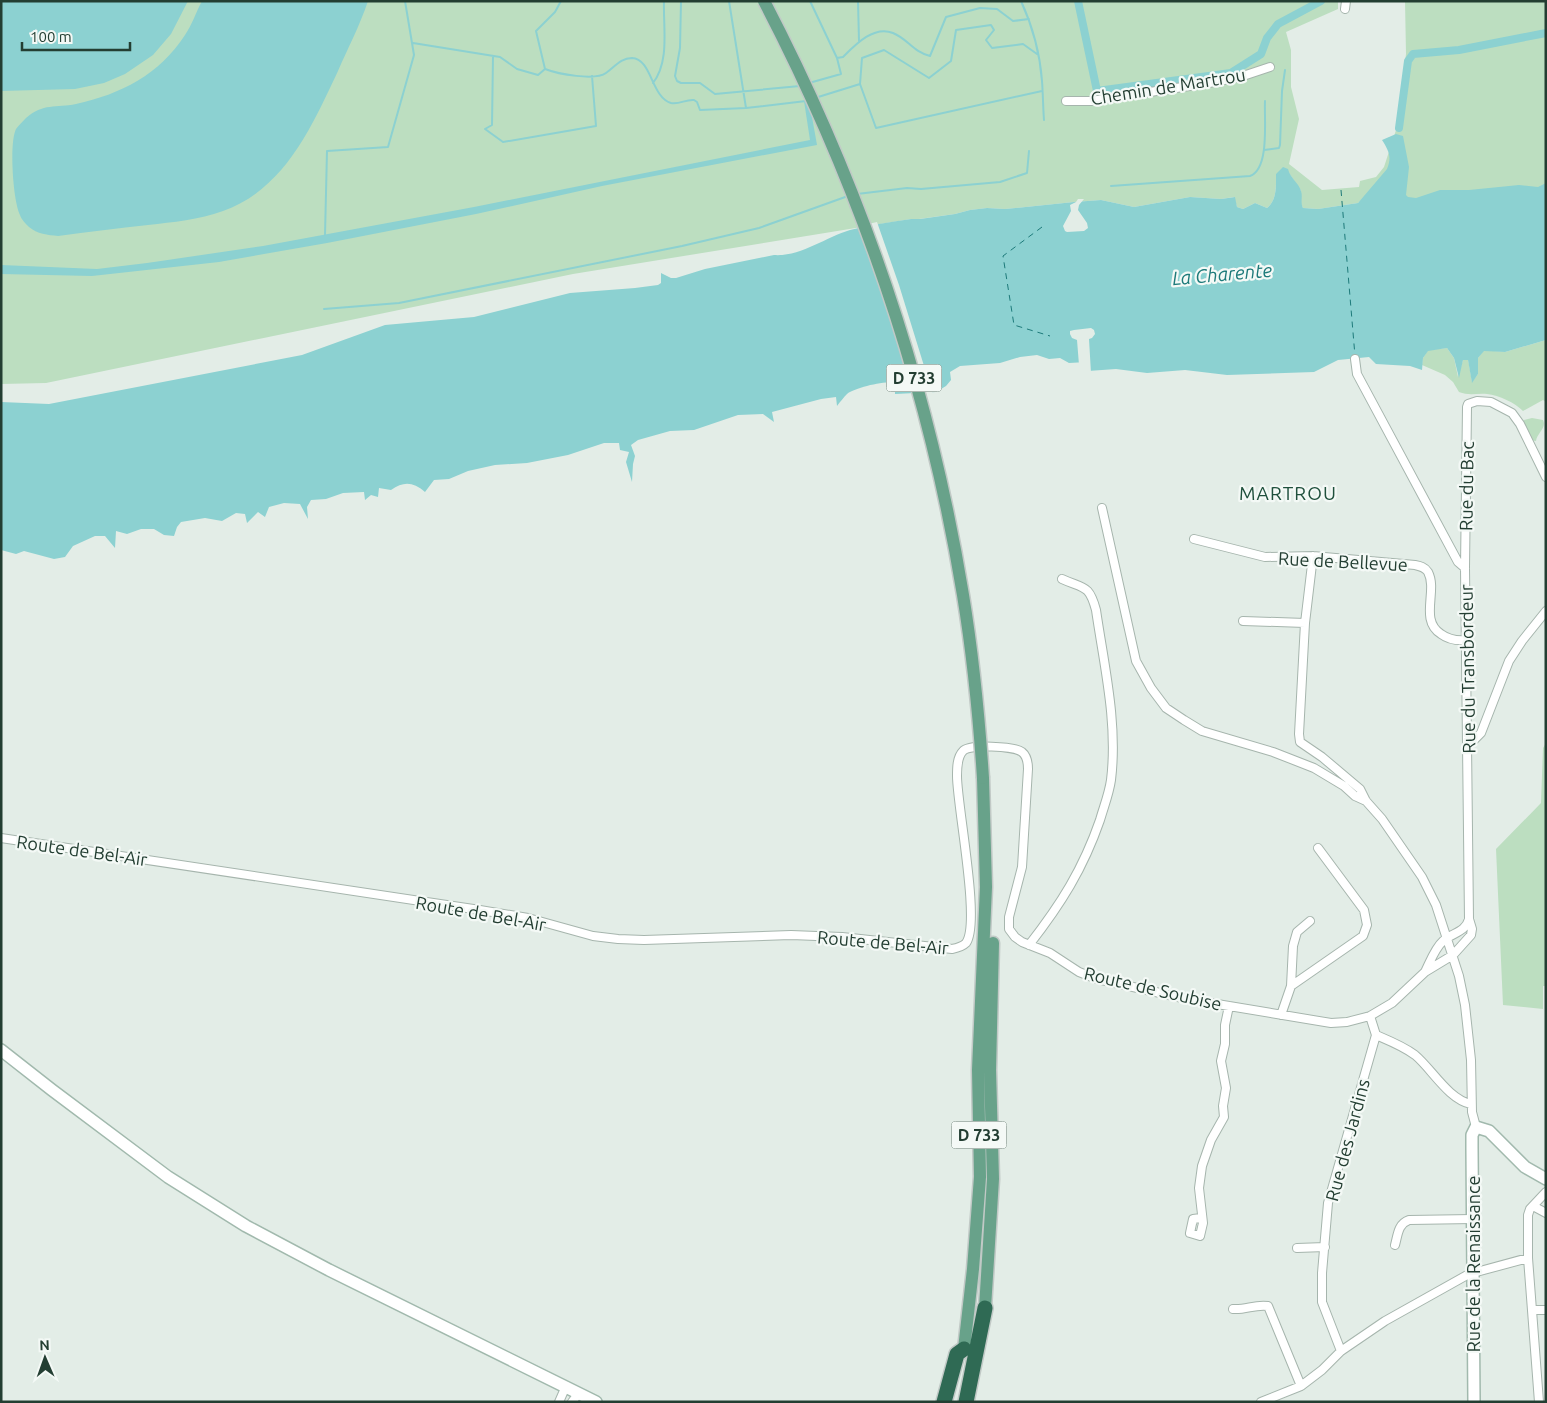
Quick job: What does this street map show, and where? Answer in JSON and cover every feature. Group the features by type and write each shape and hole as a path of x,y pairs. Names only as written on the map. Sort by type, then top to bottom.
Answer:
{"highway":[{"name":"D 733","path":"966,1402 985,1308"},
{"path":"976,1402 985,1308"},
{"name":"D 733","path":"954,1402 964,1349"},
{"path":"944,1402 957,1354 964,1349"}],"main road":[{"name":"D 733","path":"764,1 814,102 856,204 893,310 916,384 937,465 963,596 987,778 994,891 990,1070 993,1179 985,1308"},
{"name":"D 733","path":"774,1 826,109 868,214 898,298 927,395 953,499 971,592 985,700 987,778 986,878 978,1070 980,1177 974,1260 964,1349"},
{"path":"1,1050 168,1177 246,1226 321,1266 566,1386 576,1397 596,1402"},
{"path":"1476,1127 1489,1131 1525,1167 1546,1179"},
{"name":"Rue de la Renaissance","path":"1474,1402 1472,1134 1476,1127"}],"street":[{"name":"Chemin de Martrou","path":"1066,101 1091,101 1210,83 1243,76 1270,67"},
{"name":"Rue du Transbordeur","path":"1355,359 1357,374 1458,562 1465,568 1467,640 1469,919 1472,929 1471,935 1453,955 1425,972 1392,1003 1370,1016"},
{"name":"Rue du Bac","path":"1465,568 1468,404 1477,401 1491,402 1512,412 1520,424 1546,477"},
{"path":"1102,508 1136,661 1151,688 1166,708 1202,731 1273,752 1314,768 1344,786 1355,796 1366,801"},
{"name":"Rue de Bellevue","path":"1194,538 1265,557 1313,556 1424,567 1429,573 1431,623 1437,632 1447,639 1467,640"},
{"path":"1313,556 1306,623 1300,742 1322,757 1360,789 1366,801 1382,819 1422,877 1436,905 1459,976 1467,1019 1471,1060 1471,1104 1476,1127"},
{"path":"1029,944 1052,915 1085,860 1109,793 1111,778 1113,747 1111,711 1096,610 1092,596 1084,586 1062,579"},
{"path":"1468,746 1481,733 1509,661 1546,611"},
{"path":"1243,621 1306,623"},
{"name":"Route de Soubise","path":"963,945 968,938 970,907 957,776 959,756 964,749 972,746 1014,748 1022,752 1027,760 1028,799 1022,867 1020,880 1011,907 1009,926 1015,937 1050,953 1079,972 1097,979 1187,999 1331,1023 1347,1022 1370,1016"},
{"name":"Route de Bel-Air","path":"1,838 480,910 528,918 579,932 618,939 644,940 791,935 842,937 952,949 963,945"},
{"path":"1291,986 1363,936 1367,925 1364,910 1318,848"},
{"name":"Rue du Transbordeur","path":"1425,972 1440,944 1464,929 1469,919"},
{"path":"1282,1015 1291,986 1292,946 1297,932 1310,921"},
{"path":"1201,1218 1199,1188 1202,1166 1211,1140 1224,1117 1223,1106 1226,1088 1221,1061 1225,1044 1224,1025 1229,1006"},
{"path":"1370,1016 1376,1035 1395,1043 1415,1056 1457,1098 1471,1104"},
{"name":"Rue des Jardins","path":"1341,1351 1322,1302 1322,1273 1328,1203 1376,1035"},
{"path":"1539,1402 1528,1258 1528,1215 1533,1206 1546,1192"},
{"path":"1533,1206 1546,1213"},
{"path":"1395,1245 1399,1228 1404,1222 1409,1220 1473,1219"},
{"path":"1297,1248 1325,1247"},
{"path":"1261,1402 1301,1386 1322,1370 1341,1351 1418,1301 1473,1272 1528,1258"},
{"path":"1233,1309 1245,1310 1257,1305 1268,1306 1301,1386"},
{"path":"1532,1310 1546,1310"},
{"path":"559,1402 566,1386"}],"green space":[{"path":"1,1 1338,1 1338,9 1286,32 1291,50 1291,87 1299,119 1289,164 1322,190 1359,187 1360,181 1376,177 1384,167 1397,127 1406,54 1405,1 1546,1 1546,192 1403,199 1390,174 1358,203 1318,209 1303,208 1301,204 1301,191 1289,173 1276,174 1276,188 1273,201 1267,208 1255,203 1243,209 1237,207 1234,197 1221,199 1190,197 1134,207 1101,200 1005,209 987,208 970,210 955,214 911,219 573,274 46,383 1,384"},
{"path":"1546,340 1546,402 1543,400 1523,411 1511,402 1497,396 1459,392 1453,382 1445,375 1422,365 1423,358 1428,350 1447,348 1454,358 1458,377 1463,360 1468,359 1472,382 1478,374 1478,358 1484,350 1505,352"},
{"path":"1532,418 1543,420 1544,423 1536,441 1530,440 1523,423 1524,420"},
{"path":"1546,743 1546,986 1543,986 1543,1009 1503,1005 1496,849 1541,803 1543,748"}],"water":[{"path":"1,1 188,1 171,34 153,55 125,74 104,83 75,89 1,91"},
{"path":"202,1 368,1 358,28 307,134 280,172 245,201 214,214 176,222 58,236 39,233 29,227 21,217 15,198 12,159 16,129 26,118 38,110 93,100 138,81 151,72 175,49 190,27"},
{"path":"809,100 817,145 602,186 476,214 219,262 92,276 1,274 1,265 97,269 263,246 474,207 810,140 804,101"},
{"name":"La Charente","path":"1396,134 1403,136 1409,167 1406,195 1408,197 1416,198 1440,190 1469,190 1519,185 1538,187 1546,183 1546,340 1505,352 1484,351 1478,358 1478,374 1472,383 1468,360 1463,360 1459,378 1454,358 1447,348 1428,351 1423,358 1422,370 1410,366 1376,364 1369,357 1338,360 1314,372 1227,375 1185,370 1147,373 1116,369 1088,371 1087,362 1069,363 1060,358 1049,359 1037,355 1020,357 1000,363 960,366 950,372 951,380 946,386 936,392 895,394 899,389 898,383 880,383 851,391 837,406 836,397 772,412 774,422 763,414 738,415 694,430 670,431 638,440 631,445 635,456 632,482 626,462 629,452 620,450 619,443 604,443 568,455 527,463 495,465 468,471 449,479 434,480 425,492 416,486 404,484 391,490 379,488 378,497 371,495 365,500 364,492 343,493 326,499 311,500 307,507 308,519 300,504 284,503 269,507 265,517 258,512 247,523 245,514 236,513 222,521 205,518 181,522 174,536 164,535 154,529 141,529 127,534 116,531 115,548 105,536 95,536 73,546 65,557 54,559 24,551 16,554 1,550 1,402 49,404 302,355 385,325 474,317 570,293 658,285 661,283 661,273 671,278 676,278 705,269 793,253 858,228 955,214 970,210 987,208 1005,209 1101,200 1134,207 1190,197 1221,199 1235,197 1237,207 1243,209 1255,203 1267,208 1273,201 1276,188 1276,174 1283,167 1288,169 1300,188 1303,208 1318,209 1358,203 1387,169 1389,154 1382,140"}],"pier":[{"path":"1078,199 1084,199 1079,205 1078,210 1087,223 1088,228 1084,231 1067,232 1063,226 1071,211 1070,205"},
{"path":"877,222 899,285 933,395 922,394 899,345 859,226"},
{"path":"1091,328 1095,334 1089,339 1091,373 1088,373 1085,365 1079,365 1077,340 1072,338 1070,331"}],"waterway":[{"path":"325,235 327,151 388,147 414,55 405,1"},
{"path":"561,1 555,12 536,31 545,69 567,75 594,76 606,73 621,61 632,58 639,60 644,65 659,94 671,103 694,100 697,102 700,110 746,108"},
{"path":"653,83 662,65 664,54 664,1"},
{"path":"681,1 680,48 675,76 677,81 681,83 700,83 715,94 800,86"},
{"path":"729,1 746,108 806,101"},
{"path":"810,1 837,58 843,57 853,47 872,34 886,31 898,36 919,52 930,56 946,17 980,8 997,9 1013,21 1029,19"},
{"path":"858,1 859,41"},
{"path":"1021,1 1029,20 1039,60 1044,120"},
{"path":"1078,1 1097,91 1231,73 1261,54 1267,38 1278,24 1321,1"},
{"path":"1037,54 1023,44 992,48 986,40 994,30 991,25 956,30 951,61 929,78 884,50 862,58 860,84 876,128 1042,91"},
{"path":"1399,128 1408,61 1413,54 1459,50 1546,33"},
{"path":"413,43 500,57 517,69 538,75 545,69"},
{"path":"493,56 492,125 485,129 503,142 596,126 592,76"},
{"path":"809,83 841,74 837,58"},
{"path":"1264,150 1279,148 1280,145 1282,91 1285,70"},
{"path":"815,98 860,84"},
{"path":"1111,186 1250,176 1256,172 1261,164 1265,143 1265,101"},
{"path":"857,194 907,188 921,189 1000,182 1027,173 1029,151"},
{"path":"324,309 399,303 682,246 759,228 848,196"}],"ferry route":[{"path":"1341,190 1355,356"},
{"path":"1042,227 1003,256 1014,325 1050,336"}],"district":[{"name":"MARTROU","path":"1288,493"}]}
